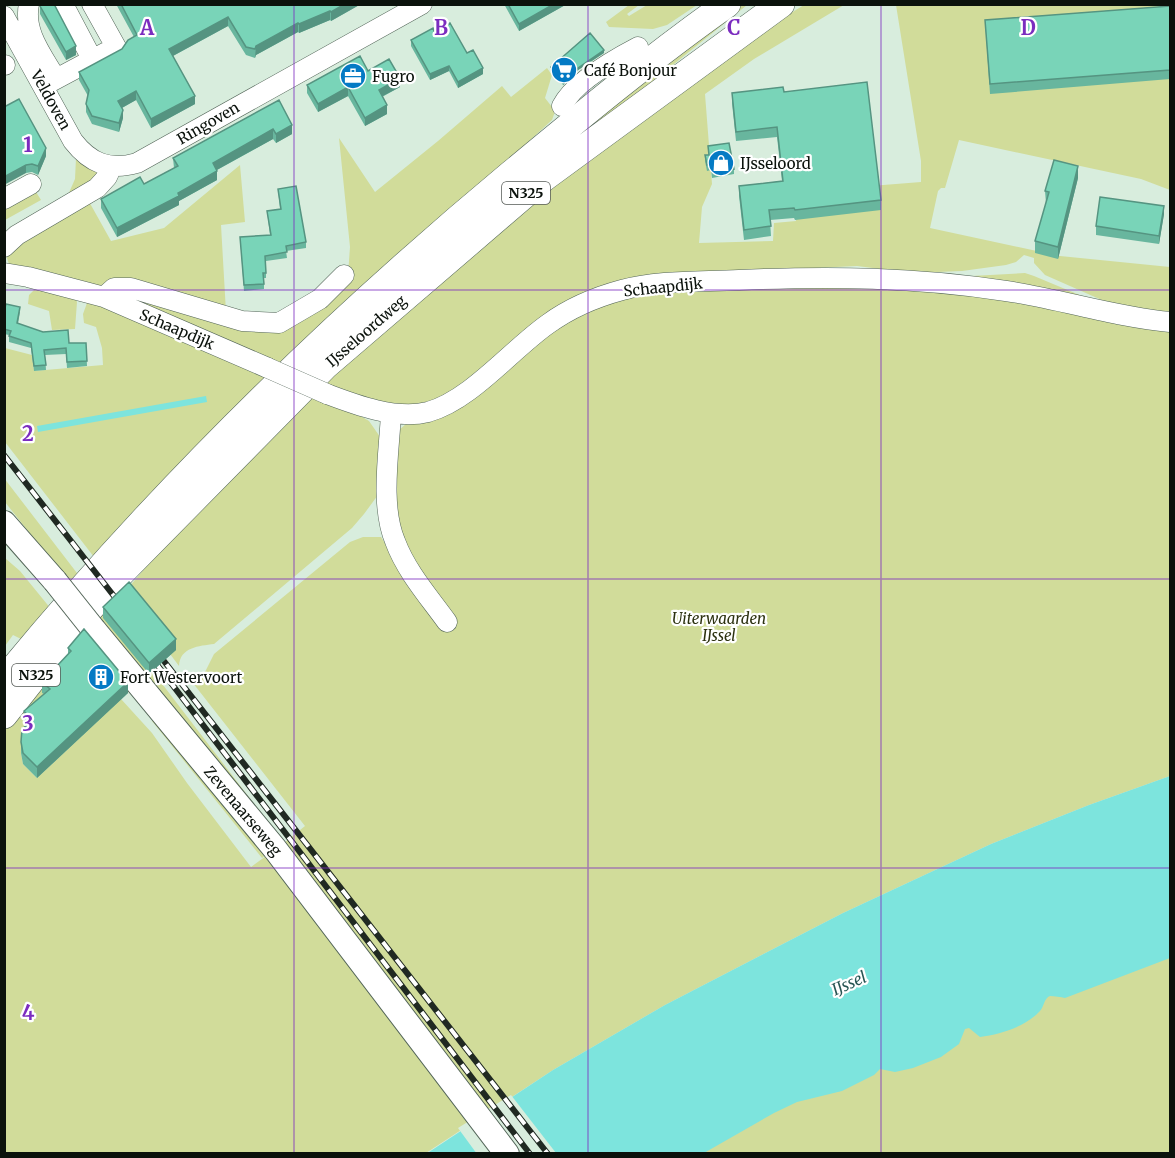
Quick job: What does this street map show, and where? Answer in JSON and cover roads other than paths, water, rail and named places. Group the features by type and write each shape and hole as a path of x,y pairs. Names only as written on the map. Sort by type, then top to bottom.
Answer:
{"highway":[{"name":"IJsseloordweg","path":"4,680 114,553 310,351 448,227 546,145 688,32 727,4"},
{"name":"IJsseloordweg","path":"4,715 68,634 121,573 325,366 545,177 781,4"},
{"path":"638,47 688,32"},
{"path":"546,145 562,106"}],"main road":[{"name":"Zevenaarseweg","path":"4,523 55,581 275,849 507,1154"}],"street":[{"path":"29,4 27,14 30,34 49,83 116,47 92,4"},
{"path":"63,4 92,59"},
{"name":"Ringoven","path":"112,166 137,163 422,4"},
{"name":"Veldoven","path":"4,16 49,83 73,141 83,153 104,165 112,166"},
{"path":"562,106 566,97 592,75 638,47"},
{"path":"4,247 17,235 97,188 107,177 112,166"},
{"path":"4,199 31,184"},
{"name":"Schaapdijk","path":"4,273 104,297 356,405 391,414 427,412 454,400 547,324 603,296 639,287 806,277 920,280 1009,291 1134,317 1170,322"},
{"name":"Schaapdijk","path":"104,297 114,288 131,288 242,321 279,323 320,298 344,274"},
{"path":"391,414 387,514 394,541 408,568 447,622"}],"water":[{"path":"206,396 207,402 38,432 37,426"},
{"name":"IJssel","path":"1170,776 1170,958 1065,998 1050,996 1034,1017 1004,1032 980,1037 969,1028 965,1029 959,1044 941,1057 895,1072 880,1069 874,1075 842,1091 797,1102 704,1153 426,1154 553,1070 665,1005 843,913 991,844"}],"railway":[{"path":"4,455 124,609"},
{"path":"153,647 548,1154"},
{"path":"155,662 530,1154"}],"place":[{"name":"Café Bonjour","path":"564,70"},
{"name":"Fugro","path":"353,76"},
{"name":"IJsseloord","path":"721,163"},
{"name":"Fort Westervoort","path":"101,677"}],"park label":[{"name":"Uiterwaarden IJssel","path":"719,626"}]}
